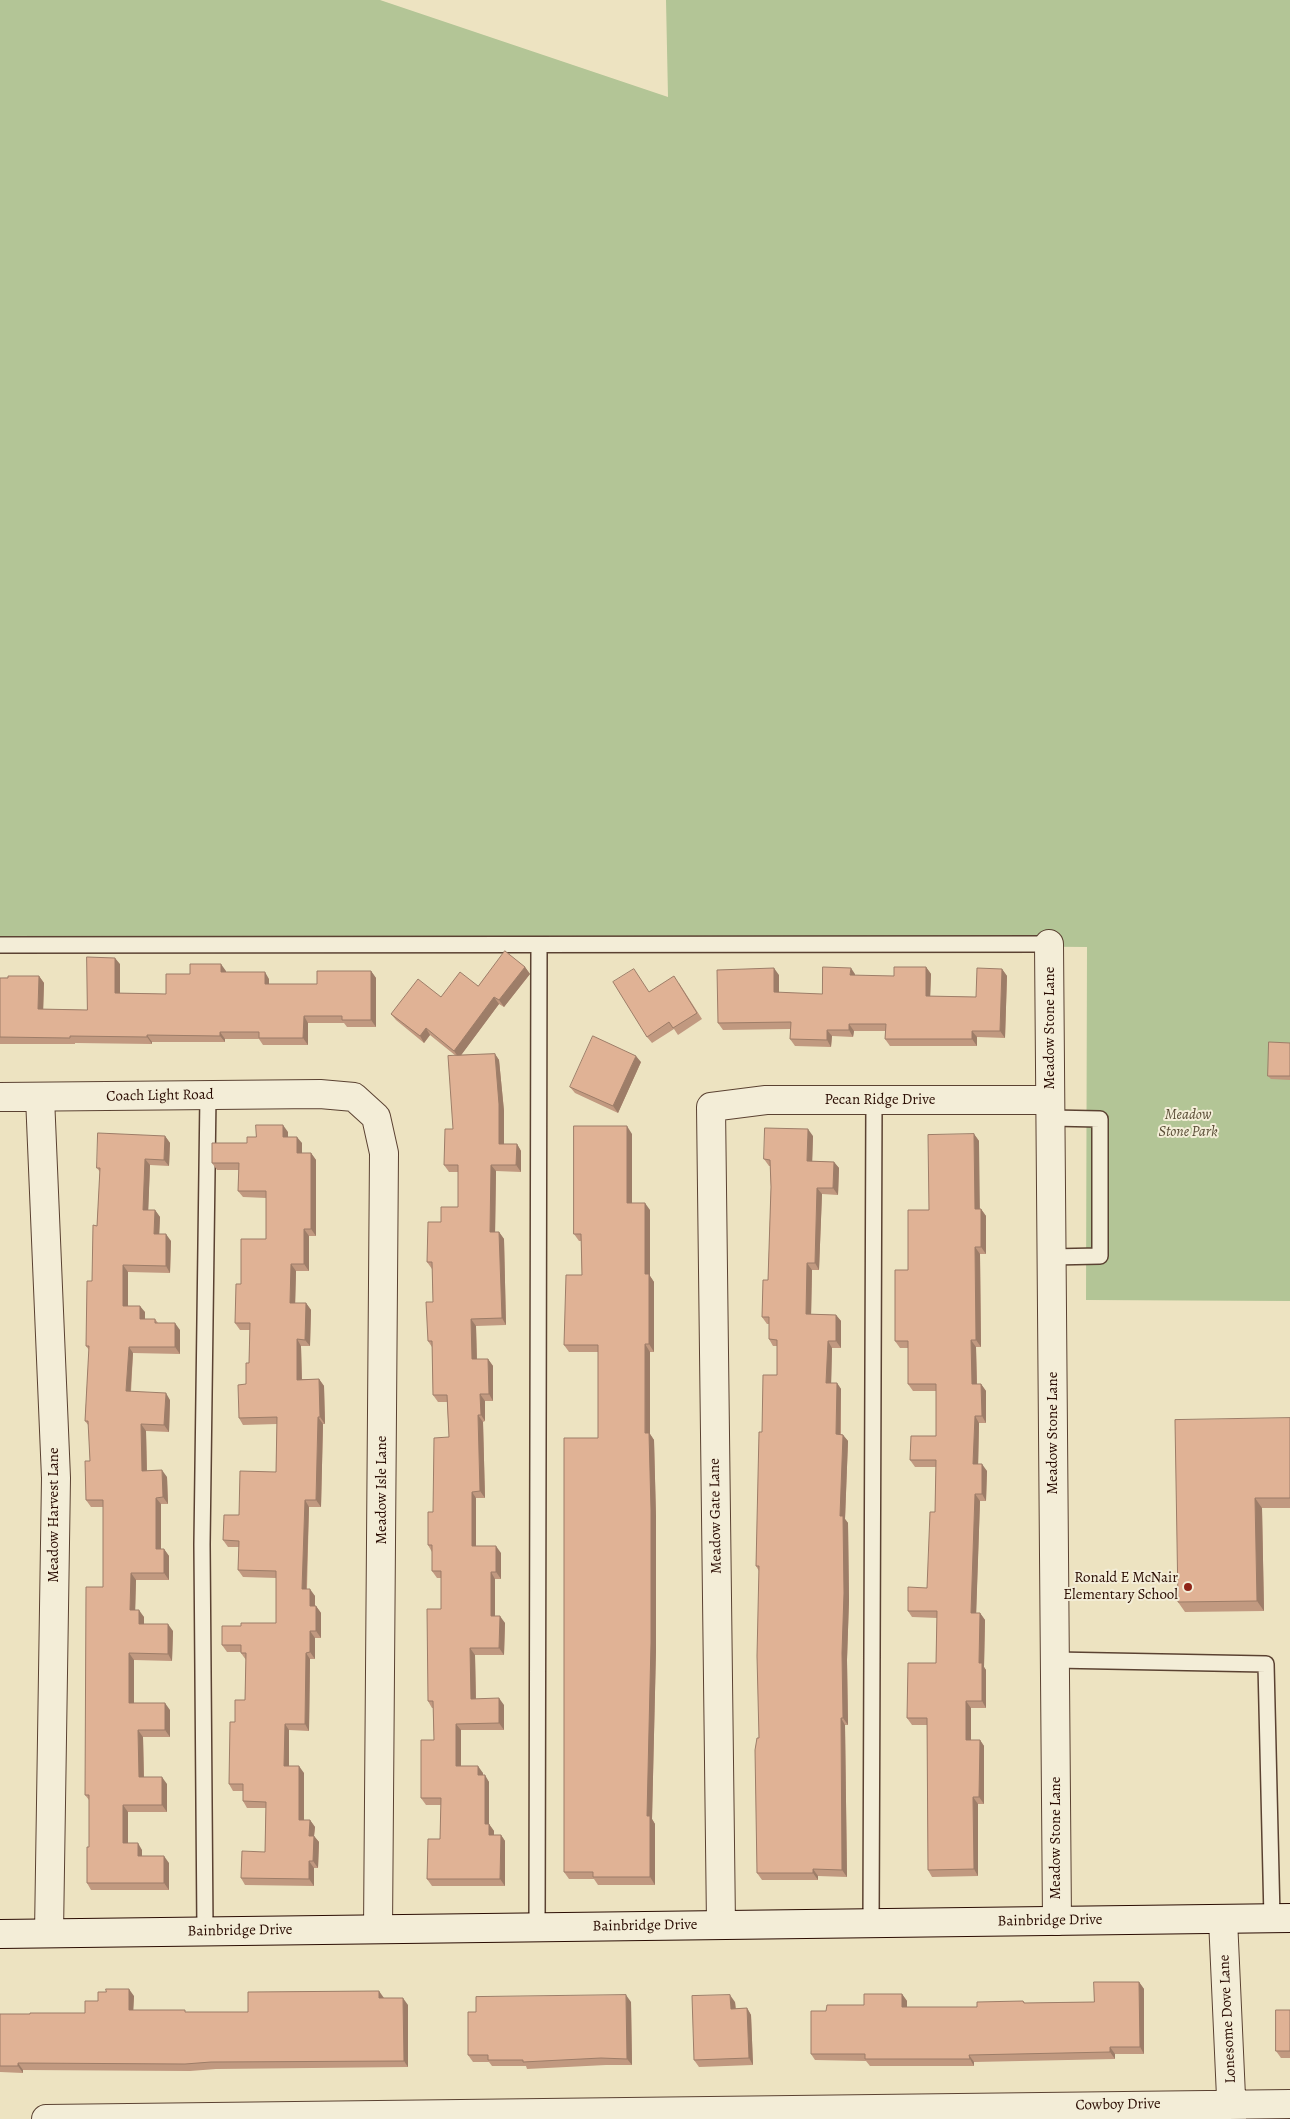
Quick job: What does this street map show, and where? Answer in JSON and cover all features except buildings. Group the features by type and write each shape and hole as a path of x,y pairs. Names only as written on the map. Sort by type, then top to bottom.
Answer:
{"street":[{"name":"Meadow Stone Lane","path":"1049,944 1057,1921"},
{"name":"Coach Light Road","path":"0,1097 320,1094"},
{"name":"Meadow Isle Lane","path":"320,1094 354,1097 376,1117 384,1153 378,1929"},
{"name":"Meadow Harvest Lane","path":"40,1097 56,1478 49,1933"},
{"name":"Pecan Ridge Drive","path":"711,1107 766,1100 874,1100 1050,1109"},
{"name":"Meadow Gate Lane","path":"711,1107 721,1925"},
{"name":"Bainbridge Drive","path":"0,1934 1281,1918"},
{"name":"Lonesome Dove Lane","path":"1223,1919 1232,2111"},
{"name":"Cowboy Drive","path":"46,2119 1232,2111 1290,2104"}],"lane":[{"path":"0,945 539,946 1049,944"},
{"path":"537,1927 539,946"},
{"path":"205,1931 202,1544 208,1095"},
{"path":"871,1923 874,1100"},
{"path":"1050,1109 1100,1120 1100,1256 1051,1257"},
{"path":"1055,1660 1266,1664 1281,1918"}],"green space":[{"name":"Meadow Stone Park","path":"0,0 380,0 668,97 666,0 1290,0 1290,1301 1086,1300 1087,947 0,938"}],"place":[{"name":"Ronald E McNair Elementary School","path":"1188,1587"}]}
